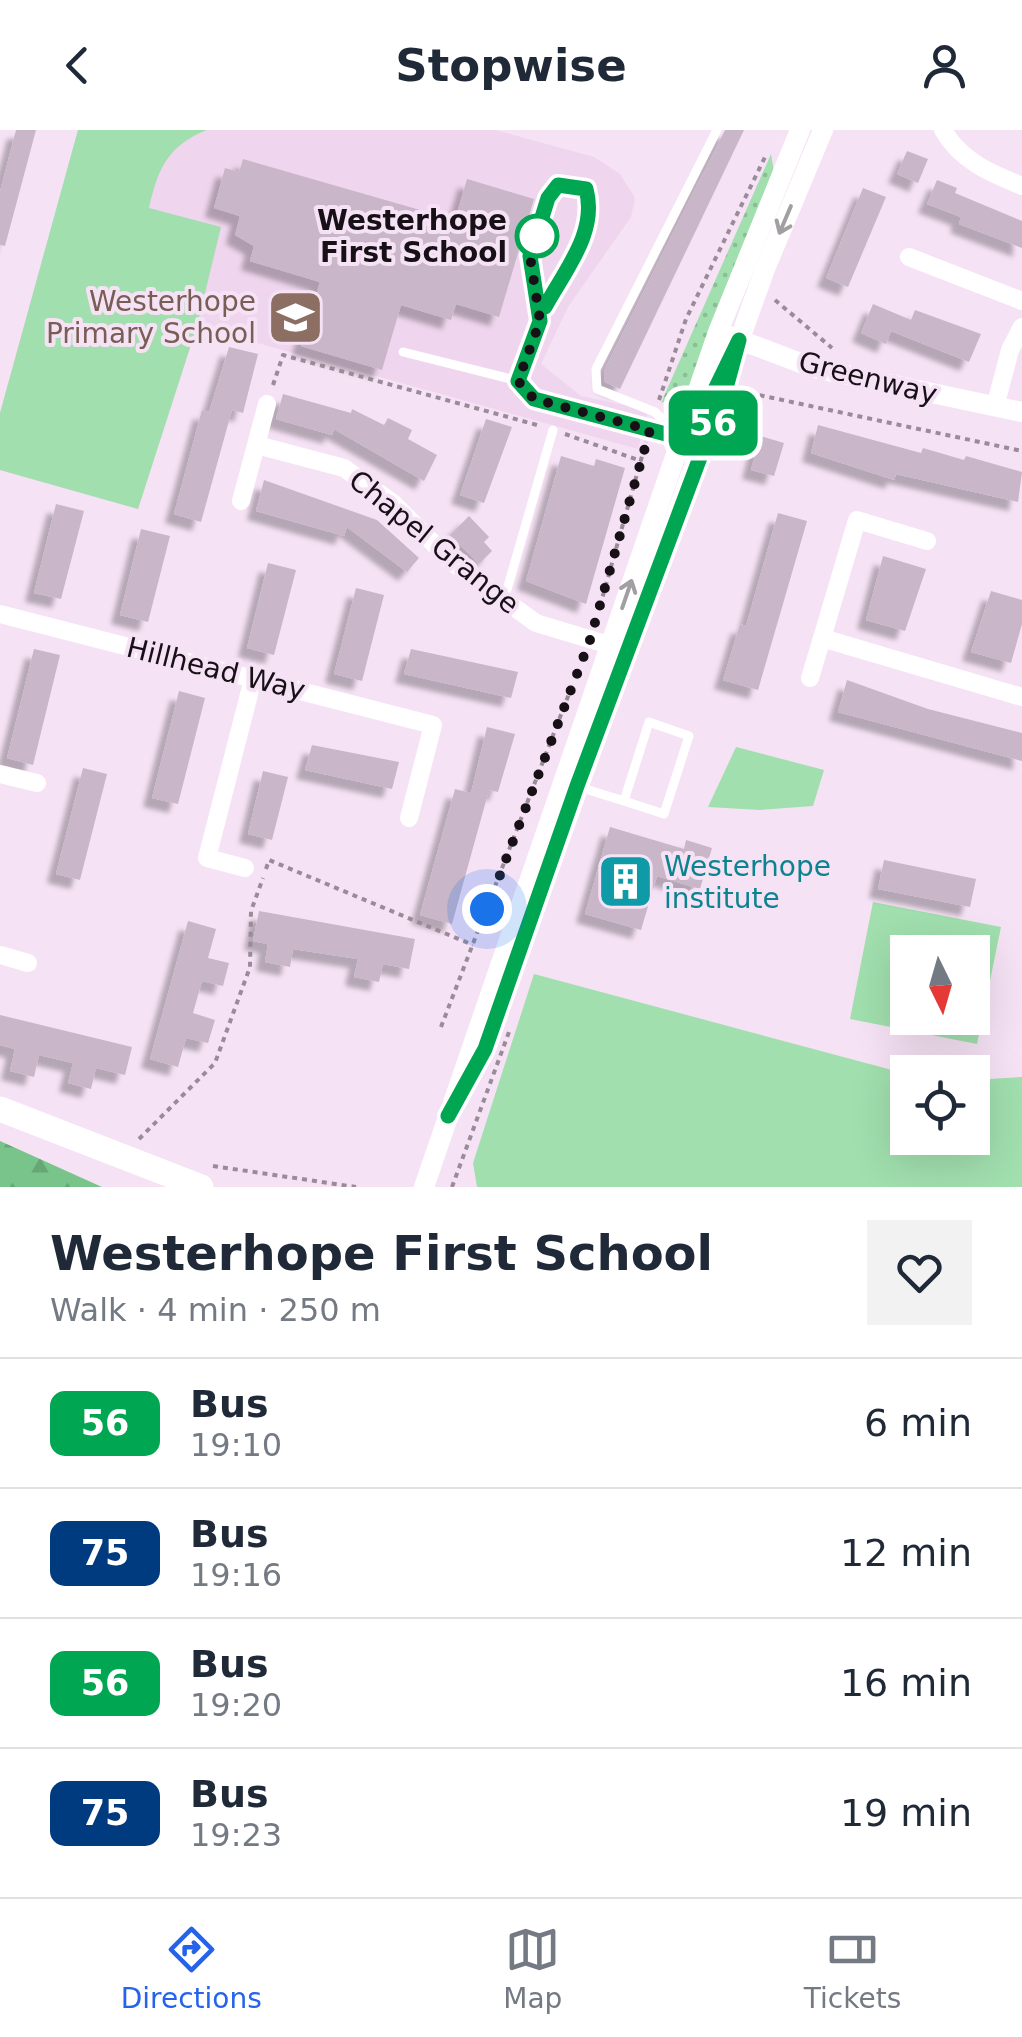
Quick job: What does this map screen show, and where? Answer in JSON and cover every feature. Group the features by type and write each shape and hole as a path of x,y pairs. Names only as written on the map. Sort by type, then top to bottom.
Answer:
{"main road":[{"path":"0,1109 201,1187"}],"street":[{"path":"424,1187 600,642 800,130"},
{"path":"448,1116 485,1049 577,786 726,388 765,269 823,130"},
{"path":"943,130 952,146 981,169 1022,186"},
{"path":"910,257 1022,300"},
{"path":"994,407 1010,350 1022,327"},
{"name":"Greenway","path":"718,332 814,368 1022,412"},
{"path":"681,438 704,412 739,340"},
{"path":"241,502 267,404"},
{"name":"Chapel Grange","path":"256,445 344,468 392,503 453,563 504,603 536,623 600,642"},
{"path":"810,678 857,520 928,541"},
{"name":"Hillhead Way","path":"0,614 433,725 408,818"},
{"path":"600,642 636,634"},
{"path":"822,638 1022,697"},
{"path":"600,642 622,670"},
{"path":"245,868 207,858 253,679"},
{"path":"0,774 37,784"},
{"path":"0,955 28,964"}],"lane":[{"path":"681,438 655,412 597,389 596,370 716,130"},
{"path":"518,381 540,321 588,228 591,208 586,189 572,184 558,185 548,198 530,256 540,321"},
{"path":"403,352 518,381 534,399 681,438"},
{"path":"504,603 554,430"},
{"path":"577,786 664,814 689,736 649,722 624,801"}],"path":[{"path":"655,412 686,318 767,152"},
{"path":"765,269 779,276 772,296 784,310 824,346 843,352"},
{"path":"267,404 283,355 554,430 640,461"},
{"path":"726,388 1022,451"},
{"path":"600,642 650,430"},
{"path":"441,1027 576,676"},
{"path":"129,1149 215,1062 250,967 251,910 269,860 473,945"}],"shaded area":[{"name":"Westerhope Primary School","path":"78,130 495,130 594,157 620,174 635,198 631,217 568,307 541,364 581,396 648,410 638,449 197,326 138,509 0,470 0,413"}],"green space":[{"path":"78,130 207,130 182,143 166,160 149,208 221,227 197,326 138,509 0,470 0,413"},
{"path":"771,154 774,172 689,392 661,403"},
{"path":"736,747 824,770 813,806 760,810 708,807"},
{"path":"873,902 1001,927 990,981 990,935 890,935 890,1027 850,1019"},
{"path":"534,974 890,1069 890,1155 990,1155 990,1079 1022,1077 1022,1187 477,1187 473,1163"},
{"path":"931,1035 979,1035 977,1044"},
{"path":"0,1141 102,1187 0,1187"}],"building":[{"path":"16,130 36,130 5,246 0,245 0,192"},
{"path":"725,130 744,130 620,389 605,382 604,371"},
{"path":"907,151 928,159 918,183 897,174"},
{"path":"243,159 420,210 416,223 451,234 467,179 534,199 499,317 456,304 451,320 401,305 382,370 301,346 320,282 250,261 254,246 235,235 240,216 214,208 225,168 239,172"},
{"path":"937,180 957,188 955,193 1022,221 1022,248 959,224 961,217 927,204"},
{"path":"863,188 886,197 848,287 826,278"},
{"path":"873,304 911,320 915,310 981,334 969,362 891,331 886,344 861,333"},
{"path":"229,347 258,354 243,413 232,410 201,522 174,514 202,410 209,412"},
{"path":"283,394 351,413 352,409 384,425 388,418 412,430 408,439 437,455 424,481 334,429 332,435 276,419"},
{"path":"486,419 512,427 484,503 460,495"},
{"path":"818,425 921,453 923,448 964,460 966,456 1022,472 1018,502 896,474 894,480 811,453"},
{"path":"760,436 784,443 774,476 751,470"},
{"path":"561,456 594,466 596,459 625,468 586,604 526,581"},
{"path":"264,480 377,520 419,558 407,572 347,527 344,536 256,511"},
{"path":"56,504 84,511 61,599 34,593"},
{"path":"778,513 807,521 758,690 723,680 740,624 746,626"},
{"path":"469,516 489,537 484,542 492,551 479,564 450,535"},
{"path":"141,529 170,536 148,622 120,615"},
{"path":"883,556 926,569 905,631 866,620"},
{"path":"268,563 296,570 274,655 247,648"},
{"path":"356,588 384,595 362,681 334,674"},
{"path":"991,591 1022,600 1022,624 1011,663 971,652"},
{"path":"34,649 60,655 33,765 7,758"},
{"path":"411,649 518,672 511,698 404,674"},
{"path":"847,680 928,709 1022,733 1022,761 838,712"},
{"path":"179,691 205,698 178,804 152,798"},
{"path":"487,727 515,734 498,792 489,790 452,924 420,915 455,789 471,793"},
{"path":"312,745 399,762 392,789 305,770"},
{"path":"83,768 107,774 80,880 56,874"},
{"path":"263,771 288,777 272,840 248,834"},
{"name":"Westerhope institute","path":"610,827 684,849 686,840 712,848 700,889 657,876 641,930 585,914"},
{"path":"884,860 976,879 970,907 878,889"},
{"path":"259,911 415,939 409,969 383,964 379,982 354,977 358,959 293,949 290,967 265,962 268,944 253,941"},
{"path":"188,921 216,929 208,958 229,963 223,986 202,981 193,1013 215,1020 208,1043 186,1038 178,1067 150,1059"},
{"path":"0,1015 132,1047 125,1075 96,1068 91,1089 68,1083 73,1063 39,1055 34,1077 10,1071 15,1049 0,1045"}],"bus line":[{"name":"56","path":"448,1116 485,1049 577,786 726,388 739,340 704,412 681,438 534,399 518,381 540,321 530,256 548,198 558,185 572,184 586,189 591,208 588,228 545,307"}],"place":[{"name":"Westerhope First School","path":"537,236"},
{"name":"Westerhope Primary School","path":"295,317"},
{"name":"Westerhope institute","path":"625,882"}],"route":[{"path":"487,909 590,640 650,430 534,399 518,381 540,321 530,256 540,227 537,236"}]}
